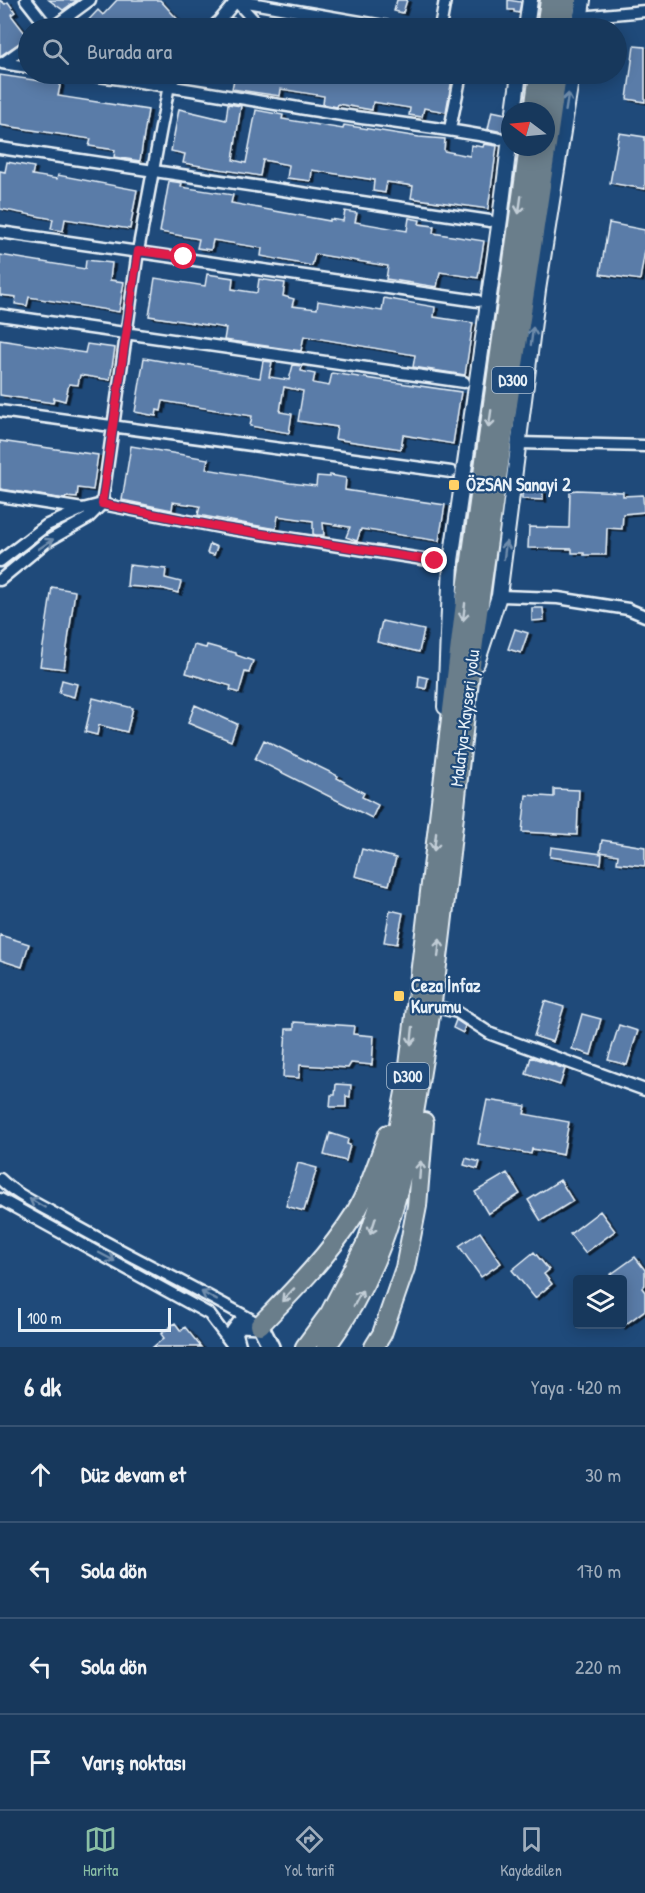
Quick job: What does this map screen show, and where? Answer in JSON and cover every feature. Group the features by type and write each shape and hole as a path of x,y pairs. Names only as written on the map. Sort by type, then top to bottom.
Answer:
{"highway":[{"path":"547,18 550,0"},
{"path":"564,18 567,0"},
{"path":"535,102 538,84"},
{"name":"Malatya-Kayseri yolu","path":"326,1347 348,1317 369,1277 382,1245 406,1166 432,1006 468,687 556,84"},
{"name":"D300","path":"305,1347 330,1312 367,1242 389,1176 407,1082 442,784 528,156"},
{"path":"375,1347 382,1334 405,1268 417,1206 432,1006"},
{"path":"260,1325 332,1245 354,1214 371,1180 407,1082"}],"main road":[{"path":"236,1347 234,1332 240,1324 260,1325 271,1347"}],"street":[{"path":"26,0 41,18"},
{"path":"64,18 90,0"},
{"path":"221,18 236,0"},
{"path":"236,0 316,18"},
{"path":"236,0 251,18"},
{"path":"442,18 446,0"},
{"path":"527,18 530,0"},
{"path":"581,18 583,0"},
{"path":"604,18 645,11"},
{"path":"2,63 18,52"},
{"path":"2,63 18,65"},
{"path":"162,84 325,112 501,137"},
{"path":"450,129 458,84"},
{"path":"515,102 518,84"},
{"path":"468,687 499,596 538,290 570,84"},
{"path":"0,580 46,542 88,518 102,504 138,251 170,85"},
{"path":"0,148 490,221"},
{"path":"442,784 451,561 500,219 504,156"},
{"path":"0,232 478,301"},
{"path":"0,315 464,382"},
{"path":"0,411 451,472"},
{"path":"518,443 645,446"},
{"path":"0,496 83,509"},
{"path":"0,561 47,525 83,509 102,504 224,528 435,561"},
{"path":"499,596 558,598 628,609 645,616"},
{"path":"432,1006 457,1012 490,1034 645,1090"},
{"path":"0,1179 94,1236 208,1295 260,1325"},
{"path":"0,1199 209,1314 236,1347"}],"building":[{"path":"0,0 5,4 8,2 15,12 11,15 18,24 18,44 0,56"},
{"path":"49,0 77,0 63,10"},
{"path":"117,0 160,0 176,18 90,18 98,10 103,15"},
{"path":"397,0 407,0 403,13 394,11"},
{"path":"508,0 521,2 519,13 508,10"},
{"path":"634,46 645,47 645,102 627,99"},
{"path":"0,75 18,78 18,84 60,84 58,96 148,110 140,161 114,157 115,150 89,146 91,139 0,125"},
{"path":"233,84 451,84 446,112 424,108 422,117 409,115 410,108 373,102 372,110 338,104 337,107 323,104 324,96 281,89 280,96 232,89"},
{"path":"228,104 241,106 233,160 246,163 256,110 283,115 282,119 343,129 344,125 445,139 444,151 470,156 471,145 497,146 488,209 411,198 413,186 387,182 385,193 373,191 374,180 312,170 311,181 287,178 289,165 263,160 260,176 183,163 185,154 171,151 179,109 226,120"},
{"path":"492,111 501,113 501,132 488,129"},
{"path":"619,133 645,137 645,189 610,183"},
{"path":"7,162 34,167 32,175 57,179 58,175 137,190 130,229 65,219 63,231 51,229 53,219 0,209 0,171 5,172"},
{"path":"169,181 182,183 181,187 233,195 231,203 330,221 330,219 343,221 345,211 357,213 355,222 407,231 409,218 420,220 419,224 434,226 433,233 484,241 478,278 440,272 437,287 386,279 388,266 315,254 312,266 261,256 262,248 213,240 211,250 197,248 199,239 160,232"},
{"path":"609,223 645,230 645,250 640,280 600,274"},
{"path":"0,255 85,269 86,260 112,263 110,280 124,282 119,312 29,297 27,306 15,304 16,297 0,295"},
{"path":"207,274 233,278 232,289 257,293 259,279 285,283 283,296 294,299 292,306 317,309 318,301 382,311 384,298 435,307 434,317 473,323 465,375 413,367 415,355 304,336 301,351 224,340 226,328 149,316 155,278 205,286"},
{"path":"0,340 85,353 87,344 115,348 110,380 80,375 78,385 69,384 65,401 54,398 53,403 0,395"},
{"path":"144,358 260,378 263,361 272,362 269,377 289,380 293,365 302,366 301,371 315,374 313,383 329,386 332,373 461,392 453,444 403,435 401,449 335,439 337,427 298,421 303,391 284,387 280,412 292,414 289,433 250,426 252,416 163,401 161,411 157,410 156,416 135,412"},
{"path":"0,441 98,455 93,490 78,488 77,498 66,497 65,499 0,489"},
{"path":"131,446 208,459 206,469 316,486 317,476 330,477 330,475 346,478 345,490 445,505 439,541 361,529 357,541 346,537 350,527 323,523 324,535 316,535 313,534 313,521 278,516 276,529 198,515 200,506 173,502 172,510 122,500"},
{"path":"522,489 543,490 543,500 522,499"},
{"path":"570,491 623,492 623,496 643,495 644,512 623,514 622,529 607,528 606,555 572,553 572,549 528,548 529,527 569,528"},
{"path":"210,544 217,547 214,555 207,553"},
{"path":"129,565 166,569 165,578 181,582 178,593 164,589 127,586"},
{"path":"52,587 75,591 64,669 40,666"},
{"path":"532,608 543,608 544,620 532,621"},
{"path":"382,621 424,630 419,652 377,642"},
{"path":"515,629 528,633 521,653 508,649"},
{"path":"194,645 206,648 207,645 236,653 236,655 253,661 249,673 245,672 239,693 230,690 231,686 186,673"},
{"path":"419,676 428,678 426,689 418,687"},
{"path":"62,680 77,684 74,697 59,693"},
{"path":"93,698 133,708 127,732 99,725 97,735 85,732"},
{"path":"195,705 237,724 231,741 188,723"},
{"path":"264,740 338,776 337,778 364,793 362,797 378,805 372,818 255,759"},
{"path":"554,789 579,790 577,835 522,832 526,795 554,797"},
{"path":"602,840 645,847 645,866 617,863 618,855 600,852"},
{"path":"551,847 602,854 601,864 550,857"},
{"path":"362,849 396,858 389,885 355,876"},
{"path":"390,910 403,913 397,944 384,942"},
{"path":"0,935 29,944 22,967 0,960"},
{"path":"545,1001 564,1007 553,1042 534,1036"},
{"path":"582,1014 601,1019 591,1055 572,1049"},
{"path":"456,1020 465,1026 463,1033 453,1028"},
{"path":"294,1022 354,1026 353,1034 374,1036 372,1065 351,1063 348,1068 300,1065 299,1078 283,1077 286,1029 294,1029"},
{"path":"619,1025 638,1031 627,1065 608,1060"},
{"path":"531,1057 565,1069 560,1085 526,1074"},
{"path":"336,1084 351,1085 350,1097 346,1096 346,1107 330,1107 331,1095 335,1095"},
{"path":"487,1100 526,1106 524,1114 569,1122 563,1155 532,1149 531,1154 478,1144"},
{"path":"330,1133 348,1139 347,1144 350,1145 346,1161 324,1155"},
{"path":"466,1158 480,1162 478,1169 464,1165"},
{"path":"298,1163 317,1168 304,1211 286,1206"},
{"path":"507,1173 520,1194 488,1214 475,1192"},
{"path":"560,1180 573,1201 541,1221 528,1200"},
{"path":"600,1211 615,1231 585,1253 570,1234"},
{"path":"480,1232 501,1263 481,1277 459,1246"},
{"path":"534,1252 549,1270 544,1274 552,1284 535,1298 512,1270"},
{"path":"635,1257 645,1270 645,1285 642,1288 645,1292 645,1310 627,1323 627,1275 610,1275"},
{"path":"175,1323 181,1331 185,1327 201,1347 153,1347 164,1338 161,1334"}],"place":[{"name":"ÖZSAN Sanayi 2","path":"454,485"},
{"name":"Ceza İnfaz Kurumu","path":"399,996"}],"route":[{"path":"184,257 138,251 102,504 224,528 435,561"}]}
